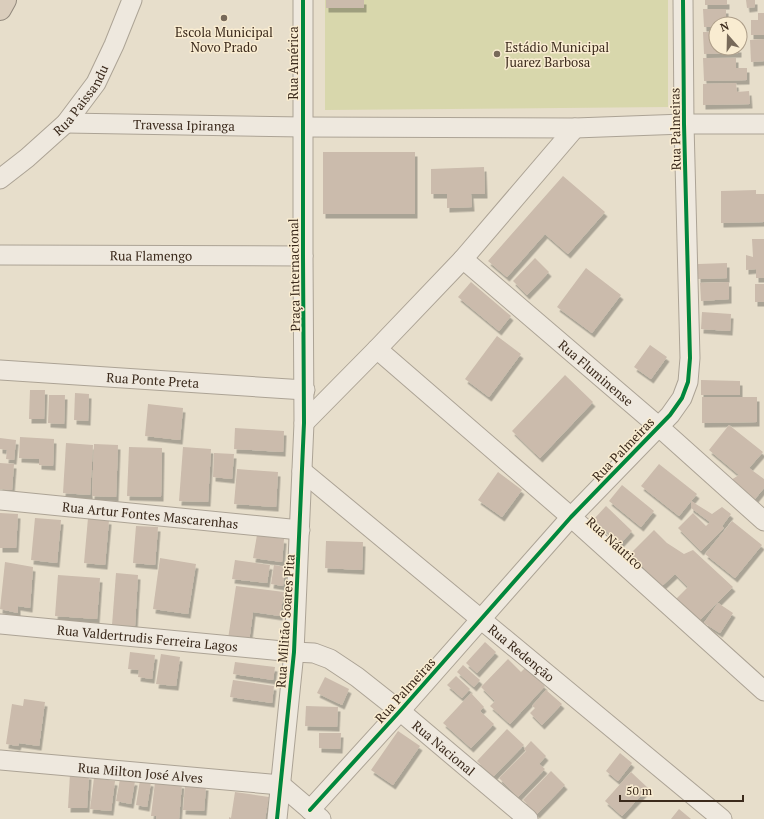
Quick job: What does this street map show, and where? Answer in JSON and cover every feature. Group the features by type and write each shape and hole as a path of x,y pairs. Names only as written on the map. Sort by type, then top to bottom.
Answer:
{"highway":[{"path":"0,9 5,0"}],"street":[{"name":"Rua Paissandu","path":"0,179 27,158 66,123 96,82 114,45 132,0"},
{"name":"Rua América","path":"303,0 303,127"},
{"name":"Rua Palmeiras","path":"315,814 400,711 481,619 571,518 670,415 682,398 688,382 690,358 684,124 683,0"},
{"name":"Travessa Ipiranga","path":"66,123 303,127"},
{"path":"303,127 575,128 684,124 764,124"},
{"name":"Praça Internacional","path":"303,127 304,423"},
{"path":"304,423 463,259 575,128"},
{"name":"Rua Flamengo","path":"0,255 303,256"},
{"name":"Rua Fluminense","path":"463,259 658,426 764,521"},
{"name":"Rua Náutico","path":"377,349 571,518 764,691"},
{"name":"Rua Ponte Preta","path":"0,370 305,390"},
{"name":"Rua Militão Soares Pita","path":"277,819 294,652 304,423"},
{"name":"Rua Redenção","path":"302,471 722,819"},
{"name":"Rua Artur Fontes Mascarenhas","path":"0,500 300,530"},
{"name":"Rua Valdertrudis Ferreira Lagos","path":"0,624 294,652"},
{"name":"Rua Nacional","path":"294,652 314,653 330,658 357,677 400,711 528,819"},
{"name":"Rua Milton José Alves","path":"0,760 281,785"},
{"path":"281,785 315,814"}],"green space":[{"name":"Estádio Municipal Juarez Barbosa","path":"325,0 668,0 668,107 325,110"}],"building":[{"path":"326,0 364,0 364,8 326,8"},
{"path":"705,0 727,0 727,5 705,5"},
{"path":"746,0 755,0 755,7 747,8"},
{"path":"703,9 726,9 726,16 708,16 708,27 704,27"},
{"path":"758,13 764,13 764,35 751,35 751,20 758,20"},
{"path":"703,32 708,32 708,54 704,54"},
{"path":"764,39 764,61 751,62 750,40"},
{"path":"703,58 736,58 736,68 747,68 747,80 704,81"},
{"path":"736,83 737,92 749,91 750,104 703,105 703,84"},
{"path":"323,152 415,152 415,214 323,214"},
{"path":"484,167 485,194 471,194 472,207 447,208 447,194 431,194 431,169"},
{"path":"563,176 605,212 568,254 545,234 507,277 488,261"},
{"path":"756,190 756,194 764,194 764,222 721,223 721,191"},
{"path":"752,239 764,239 764,278 756,278 756,269 746,270 746,255 753,257"},
{"path":"535,258 549,272 527,295 513,281"},
{"path":"727,263 727,278 698,279 698,264"},
{"path":"586,268 621,295 592,333 557,307"},
{"path":"471,282 511,316 499,331 458,297"},
{"path":"729,282 729,299 701,301 700,283"},
{"path":"755,284 764,284 764,302 755,302"},
{"path":"702,312 731,314 730,331 701,329"},
{"path":"497,336 521,354 489,397 465,379"},
{"path":"650,345 667,357 651,379 634,367"},
{"path":"565,375 593,402 540,458 512,431"},
{"path":"701,380 740,381 740,395 701,395"},
{"path":"30,390 45,390 44,419 29,419"},
{"path":"75,393 89,394 88,421 74,420"},
{"path":"49,395 65,395 64,424 48,423"},
{"path":"702,397 757,397 757,422 702,423"},
{"path":"148,404 183,408 180,440 145,436"},
{"path":"729,425 763,452 749,468 764,479 764,488 755,499 731,480 739,475 709,450"},
{"path":"235,428 284,431 283,452 234,449"},
{"path":"20,437 54,439 53,466 39,465 39,459 19,458"},
{"path":"0,438 16,440 14,460 6,459 7,450 0,449"},
{"path":"66,443 93,445 90,495 63,493"},
{"path":"94,444 118,445 116,497 92,496"},
{"path":"129,447 162,448 161,497 127,496"},
{"path":"183,447 211,449 208,502 179,501"},
{"path":"214,453 234,454 232,479 213,477"},
{"path":"0,463 14,464 12,490 0,489"},
{"path":"659,464 697,494 679,516 641,486"},
{"path":"237,469 278,472 276,507 234,504"},
{"path":"498,472 522,490 502,517 478,500"},
{"path":"622,485 654,511 641,527 609,501"},
{"path":"691,501 712,514 722,507 731,514 722,526 724,528 701,551 678,528 693,513 706,526 710,522 691,508"},
{"path":"606,506 632,531 620,544 594,519"},
{"path":"0,513 18,514 16,548 0,548"},
{"path":"35,518 61,520 57,563 31,560"},
{"path":"88,518 109,520 105,565 84,563"},
{"path":"732,521 762,545 735,578 705,554"},
{"path":"136,526 158,527 155,565 133,563"},
{"path":"654,530 667,543 684,554 693,550 733,587 695,625 672,603 688,587 675,574 662,586 630,554"},
{"path":"257,535 284,539 282,562 253,558"},
{"path":"326,541 363,542 362,570 325,568"},
{"path":"160,558 196,564 188,614 153,609"},
{"path":"235,560 270,565 267,583 232,579"},
{"path":"5,562 33,567 30,608 18,606 18,613 0,609"},
{"path":"274,565 285,567 283,586 271,584"},
{"path":"116,573 138,575 135,626 112,625"},
{"path":"58,575 100,578 97,619 55,616"},
{"path":"236,586 284,592 280,616 253,612 249,642 228,639"},
{"path":"718,603 733,613 720,633 704,623"},
{"path":"485,642 496,652 477,673 466,663"},
{"path":"130,652 155,655 152,679 138,677 139,670 128,669"},
{"path":"161,654 180,657 176,686 156,684"},
{"path":"508,659 521,672 525,668 545,686 510,724 490,706 495,701 481,687"},
{"path":"235,662 275,667 273,680 233,674"},
{"path":"463,665 480,680 474,687 457,672"},
{"path":"456,676 470,689 462,698 447,685"},
{"path":"325,677 349,689 342,705 317,693"},
{"path":"233,680 274,686 272,703 230,697"},
{"path":"546,690 562,704 542,725 530,713 535,708 532,706"},
{"path":"471,693 484,707 480,711 494,724 471,748 443,723"},
{"path":"24,699 45,702 39,746 19,743 18,746 6,744 12,704 23,706"},
{"path":"306,706 338,707 337,727 305,726"},
{"path":"507,729 524,745 493,777 477,761"},
{"path":"398,731 420,746 393,785 371,770"},
{"path":"319,733 341,733 340,749 319,748"},
{"path":"531,741 546,756 539,764 545,769 518,797 499,778 526,751 524,749"},
{"path":"620,753 632,763 618,781 606,771"},
{"path":"551,771 565,785 537,814 523,800"},
{"path":"631,772 648,788 622,816 605,801"},
{"path":"70,774 89,775 87,808 68,808"},
{"path":"94,778 115,781 111,811 90,809"},
{"path":"120,779 135,781 131,804 116,801"},
{"path":"140,780 151,782 147,807 136,805"},
{"path":"155,782 182,784 179,819 156,819 156,816 151,816"},
{"path":"185,785 206,786 204,811 183,810"},
{"path":"235,792 269,797 265,819 229,819 229,817 231,818"},
{"path":"679,809 691,819 671,819"}],"cycle path":[{"path":"277,819 294,652 304,423 303,0"},
{"path":"310,810 400,711 571,517 670,415 682,398 688,382 690,358 684,124 683,0"}],"place":[{"name":"Escola Municipal Novo Prado","path":"224,18"},
{"name":"Estádio Municipal Juarez Barbosa","path":"497,54"}]}
